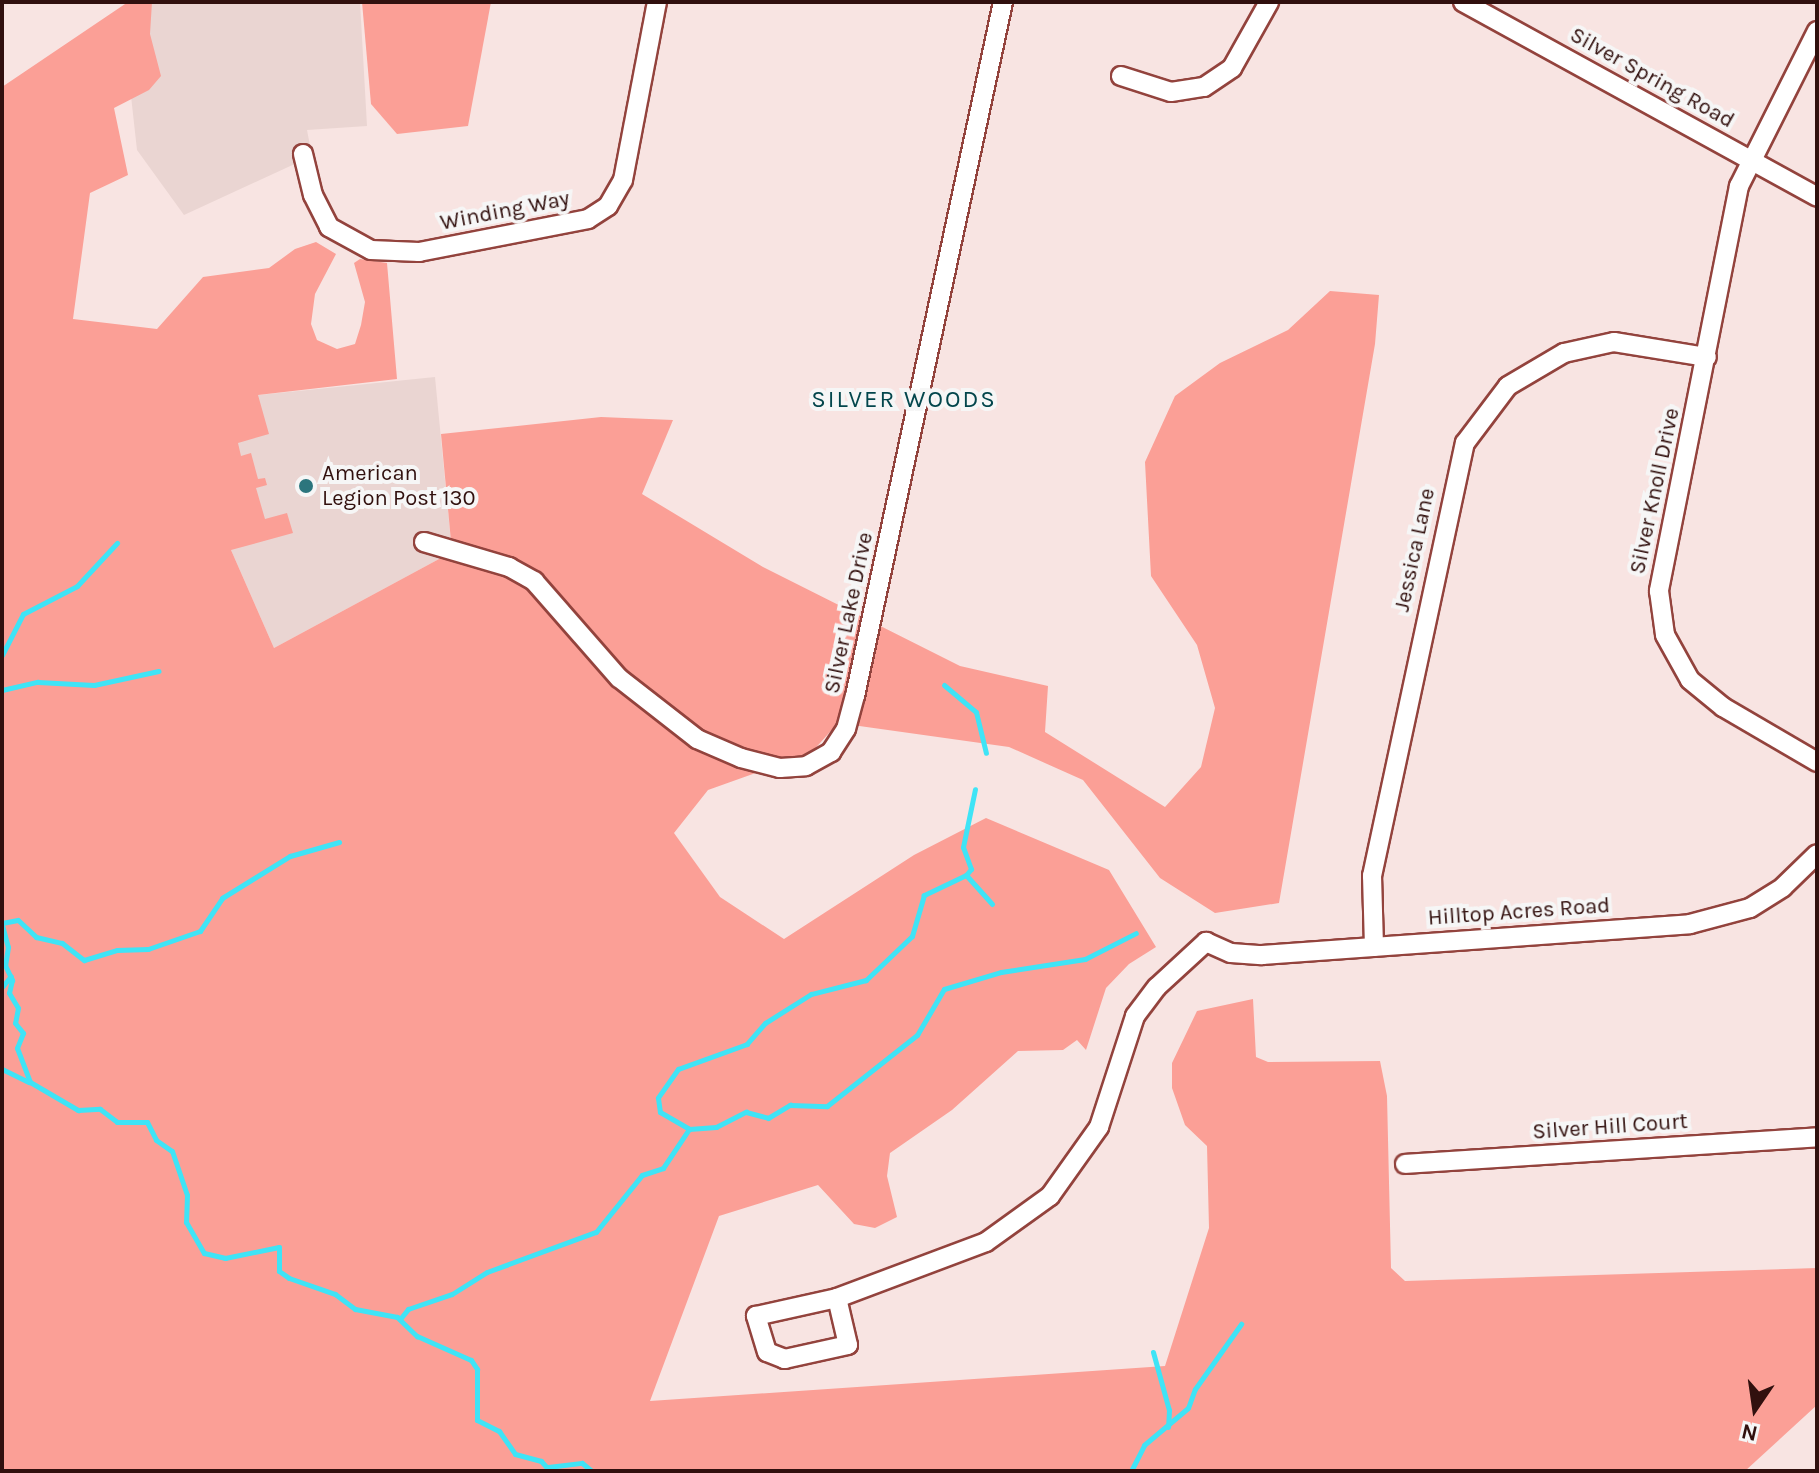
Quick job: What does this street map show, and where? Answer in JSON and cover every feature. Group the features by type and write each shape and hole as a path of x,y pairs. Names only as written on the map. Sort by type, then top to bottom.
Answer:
{"street":[{"name":"Winding Way","path":"303,154 313,195 329,227 371,250 419,252 588,219 608,206 623,180 657,2"},
{"name":"Silver Lake Drive","path":"424,542 509,567 534,581 619,678 697,739 741,758 780,768 806,766 831,752 855,696 1003,2"},
{"path":"1121,76 1171,92 1204,87 1232,68 1269,2"},
{"name":"Silver Spring Road","path":"1463,2 1817,197"},
{"name":"Silver Knoll Drive","path":"1817,31 1752,160 1733,208 1707,357 1661,568 1660,614 1665,635 1679,665 1701,691 1817,762"},
{"name":"Jessica Lane","path":"1374,947 1372,876 1465,443 1508,386 1564,353 1635,343 1707,357"},
{"name":"Hilltop Acres Road","path":"837,1298 986,1242 1050,1196 1099,1127 1135,1016 1157,987 1206,942 1246,955 1715,920 1766,899 1817,854"},
{"name":"Silver Hill Court","path":"1405,1164 1817,1137"},
{"path":"837,1298 848,1345 785,1359 767,1352 756,1316 837,1298"}],"shaded area":[{"path":"128,2 152,2 150,34 161,76 149,90 114,108 128,175 90,193 73,319 157,329 203,277 269,268 295,249 316,242 336,254 315,294 311,324 317,340 337,349 355,344 361,325 365,302 354,263 360,259 387,263 397,379 258,395 269,434 238,443 241,456 251,453 258,479 265,478 267,485 256,488 265,519 287,513 293,533 231,550 274,648 452,552 441,434 601,417 673,420 642,494 763,567 960,666 1048,686 1045,732 1165,807 1201,767 1215,708 1197,645 1151,576 1145,462 1175,396 1220,363 1288,330 1330,291 1379,295 1375,344 1279,903 1215,913 1160,878 1083,780 1009,747 838,723 811,753 708,790 674,833 720,897 784,939 914,855 986,818 1109,870 1156,947 1129,964 1106,988 1086,1050 1077,1040 1063,1050 1018,1051 952,1110 890,1153 887,1176 897,1217 875,1228 854,1224 818,1185 719,1216 650,1401 1165,1366 1209,1228 1207,1146 1185,1125 1172,1088 1172,1063 1197,1011 1253,999 1256,1057 1268,1062 1380,1061 1387,1096 1391,1268 1405,1281 1817,1268 1817,1405 1745,1471 2,1471 2,87"},
{"path":"148,2 360,2 367,126 307,130 312,156 184,215 137,150 128,69"},
{"path":"362,2 491,2 468,126 397,134 371,104"},
{"path":"435,377 452,552 274,648 231,550 201,401"}],"waterway":[{"path":"2,655 23,614 77,586 117,543"},
{"path":"2,690 38,682 94,685 159,671"},
{"path":"944,685 976,712 986,753"},
{"path":"966,875 971,869 963,847 975,789"},
{"path":"2,923 18,920 36,937 62,943 84,960 117,950 148,949 200,931 222,898 290,856 339,842"},
{"path":"966,875 924,895 912,936 866,980 811,994 765,1023 747,1044 678,1069 658,1098 660,1112 689,1129 716,1127 746,1112 768,1118 790,1105 827,1106 917,1035 944,989 1001,972 1085,959 1136,933"},
{"path":"966,875 992,904"},
{"path":"2,925 8,947 5,965 12,980 9,993 18,1008 15,1023 23,1033 17,1048 30,1082 78,1110 100,1109 117,1122 147,1122 156,1140 172,1151 187,1195 186,1222 204,1253 225,1258 279,1247 279,1271 289,1278 335,1294 355,1309 397,1317 417,1336 471,1360 477,1369 477,1420 499,1431 515,1454 541,1461 550,1471"},
{"path":"2,987 11,976"},
{"path":"2,1069 29,1082"},
{"path":"400,1319 408,1309 452,1294 487,1272 596,1232 642,1175 663,1168 689,1129"},
{"path":"1131,1471 1144,1445 1188,1408 1195,1389 1241,1324"},
{"path":"1153,1352 1169,1410 1168,1427"},
{"path":"548,1467 582,1463 592,1471"}],"place":[{"name":"American Legion Post 130","path":"306,486"}],"district":[{"name":"SILVER WOODS","path":"904,400"}]}
